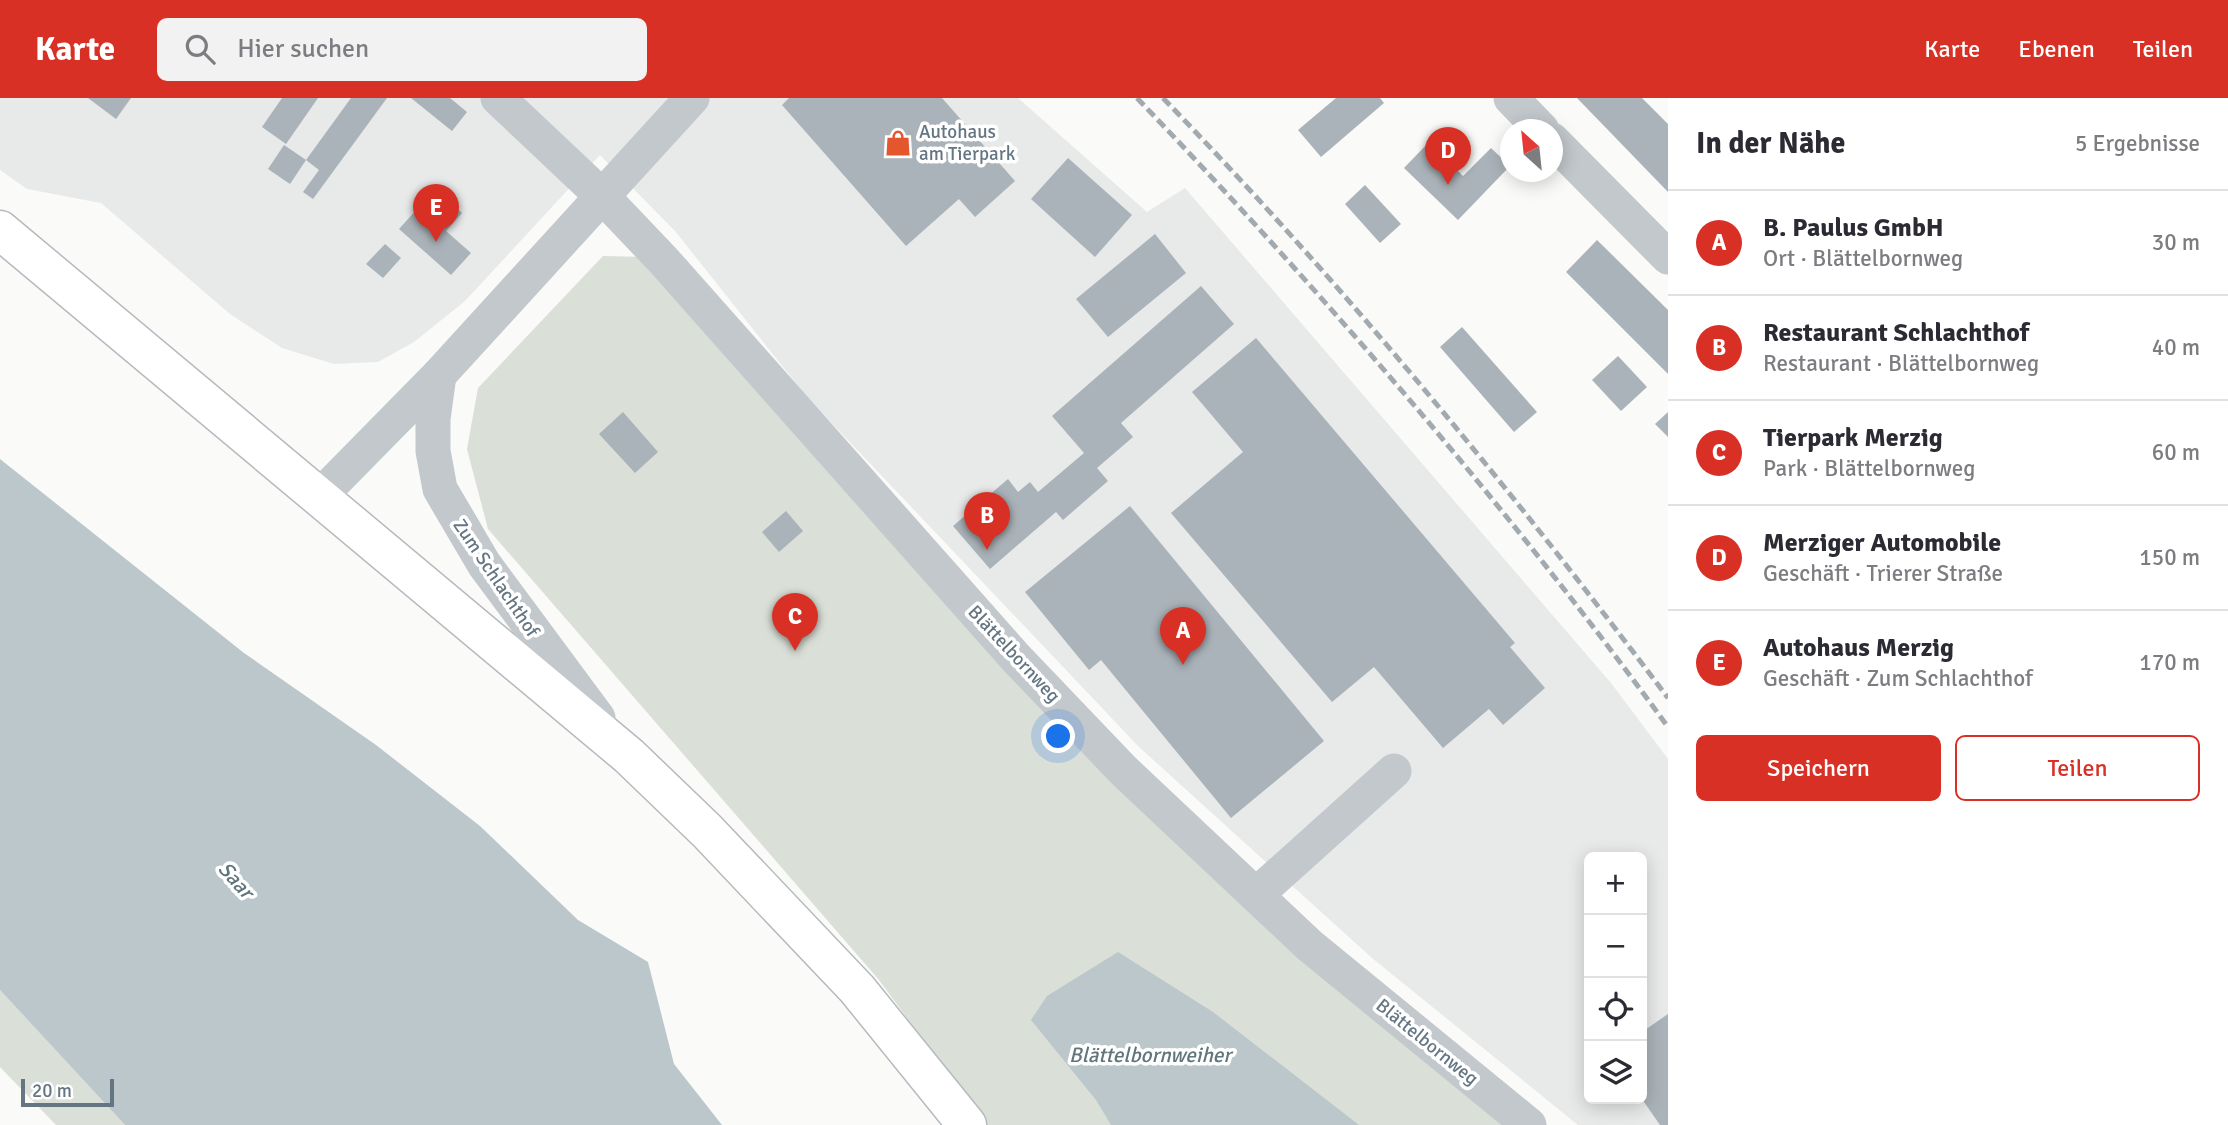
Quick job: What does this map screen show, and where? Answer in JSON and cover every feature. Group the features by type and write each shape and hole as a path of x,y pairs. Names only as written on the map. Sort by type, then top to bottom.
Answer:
{"main road":[{"path":"0,230 629,756 707,831 857,989 967,1125"}],"street":[{"name":"Blättelbornweg","path":"498,98 603,197 663,260 1016,658 1124,771 1309,945 1529,1125"},
{"path":"319,497 439,375 692,98"},
{"path":"1511,98 1531,119"},
{"path":"1563,151 1668,257"},
{"name":"Zum Schlachthof","path":"439,375 433,419 433,451 440,489 484,564 544,649 629,756"},
{"path":"1256,895 1394,771"}],"shaded area":[{"path":"0,98 1018,98 1147,212 1185,188 1611,683 1668,759 1668,1125 1578,1125 1372,958 1139,747 806,396 675,231 600,155 465,301 414,342 378,362 334,364 282,348 230,314 101,203 27,189 0,170"},
{"path":"603,256 645,257 1105,773 1506,1125 986,1125 879,980 488,529 467,449 478,388"},
{"path":"0,990 125,1125 56,1125 0,1067"}],"water":[{"name":"Saar","path":"0,459 244,653 376,745 480,826 578,920 648,962 674,1064 722,1125 125,1125 0,990"},
{"name":"Blättelbornweiher","path":"1118,952 1213,1012 1359,1125 1111,1125 1096,1100 1031,1020 1047,996"}],"building":[{"path":"88,98 131,98 116,119"},
{"path":"282,98 318,98 286,144 262,127"},
{"path":"351,98 387,98 313,199 303,192 319,170 306,160"},
{"path":"411,98 450,98 467,112 452,131"},
{"name":"Autohaus am Tierpark","path":"789,98 942,98 1015,181 975,217 959,199 906,246 782,105"},
{"path":"1336,98 1380,98 1384,103 1321,157 1298,130"},
{"path":"1577,98 1642,98 1668,124 1668,192"},
{"path":"1429,142 1463,176 1491,148 1500,157 1500,176 1458,220 1404,168"},
{"path":"284,145 306,160 290,184 268,169"},
{"path":"1068,158 1132,215 1095,257 1031,199"},
{"path":"1365,185 1401,224 1380,243 1345,204"},
{"path":"435,189 462,213 446,231 471,253 451,275 399,229"},
{"path":"1155,234 1186,273 1108,337 1076,299"},
{"path":"1597,240 1668,310 1668,374 1566,272"},
{"path":"385,244 401,258 383,278 366,264"},
{"path":"1201,286 1234,324 1121,423 1133,437 1097,468 1108,481 1063,520 1056,512 990,569 953,526 1008,479 1018,492 1030,482 1038,492 1084,453 1052,416"},
{"path":"1462,327 1537,412 1514,432 1440,347"},
{"path":"1256,338 1515,643 1510,647 1545,688 1503,725 1489,709 1443,748 1374,667 1332,702 1171,513 1243,452 1192,392"},
{"path":"1618,356 1647,387 1621,411 1592,380"},
{"path":"623,412 658,452 635,473 599,434"},
{"path":"1668,412 1668,437 1655,424"},
{"path":"1130,506 1324,741 1231,818 1101,660 1089,670 1025,592"},
{"path":"786,511 803,531 779,552 762,532"},
{"path":"1668,1014 1668,1125 1660,1125 1645,1104 1647,1029"}],"railway":[{"path":"1137,98 1277,249 1413,404 1544,563 1668,727"},
{"path":"1163,98 1361,315 1548,542 1668,698"}],"place":[{"name":"Autohaus am Tierpark","path":"898,143"},
{"name":"Merziger Automobile","path":"1448,185"},
{"name":"Autohaus Merzig","path":"436,242"},
{"name":"Restaurant Schlachthof","path":"987,550"},
{"name":"Tierpark Merzig","path":"795,651"},
{"name":"B. Paulus GmbH","path":"1183,665"}]}
